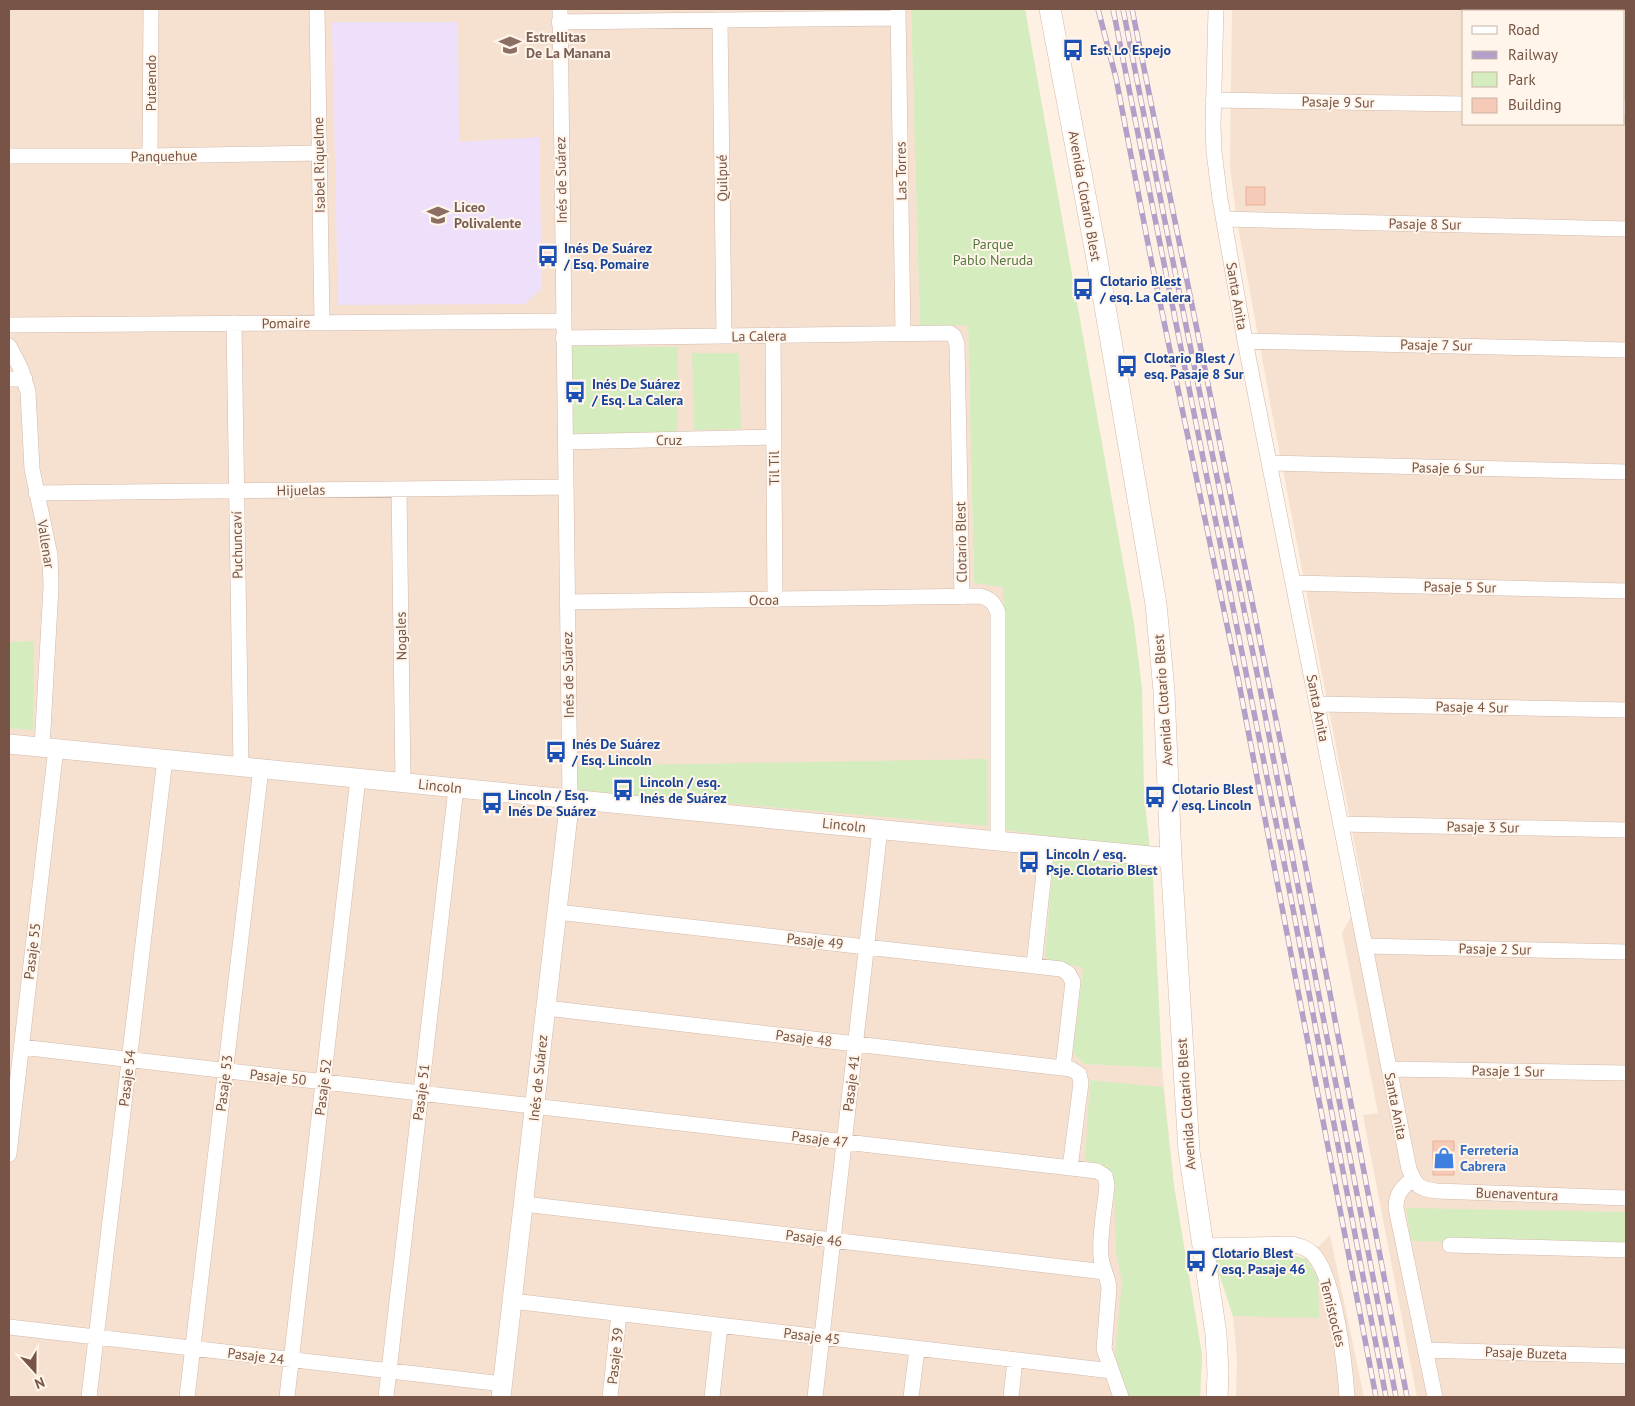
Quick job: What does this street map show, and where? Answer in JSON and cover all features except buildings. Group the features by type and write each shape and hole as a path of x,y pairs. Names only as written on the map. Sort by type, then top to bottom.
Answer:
{"main road":[{"name":"Avenida Clotario Blest","path":"1050,9 1096,257 1156,604 1164,691 1171,858 1188,1151 1216,1334 1217,1397"}],"street":[{"name":"Putaendo","path":"150,156 151,9"},
{"name":"Isabel Riquelme","path":"317,9 322,322"},
{"name":"Santa Anita","path":"1216,9 1213,100 1214,152 1224,219 1245,341 1318,704 1340,824 1409,1169 1413,1179"},
{"path":"559,16 720,20 898,13"},
{"name":"Las Torres","path":"898,13 903,333"},
{"name":"Inés de Suárez","path":"502,1391 570,798 559,16"},
{"name":"Quilpué","path":"720,20 724,336"},
{"name":"Pasaje 9 Sur","path":"1213,100 1462,104"},
{"name":"Panquehue","path":"9,156 319,153"},
{"name":"Pasaje 8 Sur","path":"1224,219 1626,229"},
{"name":"Pomaire","path":"9,325 563,321"},
{"name":"Puchuncaví","path":"234,324 241,766"},
{"name":"La Calera","path":"564,338 903,333 946,333 954,336"},
{"name":"Til Til","path":"773,335 775,600"},
{"name":"Clotario Blest","path":"954,336 956,344 962,597 984,597 992,602 998,613 998,841"},
{"name":"Pasaje 7 Sur","path":"1245,341 1626,350"},
{"name":"Vallenar","path":"9,346 25,378 28,392 32,469 47,540 51,571 49,748"},
{"path":"9,379 25,378"},
{"name":"Cruz","path":"565,442 773,437"},
{"name":"Pasaje 6 Sur","path":"1270,463 1626,472"},
{"name":"Hijuelas","path":"36,493 566,487"},
{"name":"Nogales","path":"399,489 403,782"},
{"name":"Pasaje 5 Sur","path":"1293,583 1626,591"},
{"name":"Ocoa","path":"567,602 962,597"},
{"name":"Pasaje 4 Sur","path":"1318,704 1626,710"},
{"name":"Lincoln","path":"9,744 1171,858"},
{"name":"Pasaje 55","path":"9,1154 13,1080 21,1048 49,748"},
{"name":"Pasaje 54","path":"89,1397 165,759"},
{"name":"Pasaje 53","path":"187,1397 261,768"},
{"name":"Pasaje 52","path":"287,1397 358,778"},
{"name":"Pasaje 51","path":"386,1397 456,788"},
{"name":"Pasaje 3 Sur","path":"1340,824 1626,830"},
{"name":"Pasaje 41","path":"816,1397 880,829"},
{"path":"1034,965 1047,845"},
{"name":"Pasaje 49","path":"556,912 1060,969 1071,976 1073,988 1063,1068"},
{"name":"Pasaje 2 Sur","path":"1365,946 1626,952"},
{"name":"Pasaje 48","path":"546,1008 1063,1068"},
{"name":"Pasaje 50","path":"21,1048 535,1106"},
{"path":"1063,1068 1075,1071 1080,1078 1070,1168"},
{"name":"Pasaje 1 Sur","path":"1389,1069 1626,1073"},
{"name":"Pasaje 47","path":"535,1106 1097,1171 1105,1176 1107,1184 1101,1251 1105,1272"},
{"path":"1413,1179 1400,1190 1396,1208 1435,1397"},
{"name":"Buenaventura","path":"1413,1179 1422,1189 1437,1191 1626,1198"},
{"name":"Pasaje 46","path":"524,1204 1105,1272"},
{"name":"Temístocles","path":"1203,1246 1292,1244 1314,1254 1323,1270 1337,1320 1348,1397"},
{"path":"1450,1245 1626,1250"},
{"path":"1105,1272 1109,1288 1104,1349 1121,1397"},
{"name":"Pasaje 45","path":"512,1301 1112,1371"},
{"name":"Pasaje 39","path":"610,1397 619,1314"},
{"path":"712,1397 720,1326"},
{"name":"Pasaje 24","path":"9,1327 389,1371 502,1391"},
{"path":"911,1397 917,1349"},
{"name":"Pasaje Buzeta","path":"1425,1350 1626,1356"},
{"path":"1010,1397 1015,1360"}],"shaded area":[{"path":"9,9 911,9 920,327 968,324 974,583 1003,586 1006,830 1055,836 1045,958 1083,968 1073,1053 1084,1064 1162,1068 1174,1186 1202,1355 1200,1397 9,1397"},
{"path":"1232,9 1626,9 1626,1397 1417,1397 1363,1115 1378,1113 1342,933 1364,893 1236,215 1230,167"},
{"name":"Liceo Polivalente","path":"332,22 458,22 459,142 539,137 542,288 525,304 338,305"},
{"path":"1330,1235 1364,1397 1236,1397 1237,1360 1233,1316 1213,1255 1288,1254 1306,1259"}],"green space":[{"name":"Parque Pablo Neruda","path":"911,9 1025,9 1134,624 1142,688 1144,793 1153,879 1162,1068 1084,1064 1073,1053 1083,968 1045,958 1055,837 1006,830 1003,587 974,583 968,325 920,327"},
{"path":"571,346 678,347 677,434 570,433"},
{"path":"692,353 739,353 741,429 694,430"},
{"path":"34,641 33,730 9,728 9,642"},
{"path":"987,759 988,826 577,790 577,766"},
{"path":"1090,1080 1163,1087 1174,1186 1202,1355 1200,1397 1128,1397 1115,1354 1122,1281 1116,1252 1114,1178 1108,1170 1085,1160"},
{"path":"1406,1208 1626,1212 1626,1244 1411,1241"},
{"path":"1288,1254 1306,1259 1318,1278 1319,1318 1233,1316 1213,1255"}],"railway":[{"path":"1098,9 1116,78 1151,259 1238,678 1376,1397"},
{"path":"1113,9 1285,867 1386,1397"},
{"path":"1123,9 1257,673 1396,1397"},
{"path":"1132,9 1305,863 1407,1397"}],"place":[{"name":"Estrellitas De La Manana","path":"510,45"},
{"name":"Est. Lo Espejo","path":"1073,50"},
{"name":"Liceo Polivalente","path":"438,215"},
{"name":"Inés De Suárez / Esq. Pomaire","path":"548,256"},
{"name":"Clotario Blest / esq. La Calera","path":"1083,289"},
{"name":"Clotario Blest / esq. Pasaje 8 Sur","path":"1127,366"},
{"name":"Inés De Suárez / Esq. La Calera","path":"575,392"},
{"name":"Inés De Suárez / Esq. Lincoln","path":"556,752"},
{"name":"Lincoln / esq. Inés de Suárez","path":"623,790"},
{"name":"Clotario Blest / esq. Lincoln","path":"1155,797"},
{"name":"Lincoln / Esq. Inés De Suárez","path":"492,803"},
{"name":"Lincoln / esq. Psje. Clotario Blest","path":"1029,862"},
{"name":"Ferretería Cabrera","path":"1444,1158"},
{"name":"Clotario Blest / esq. Pasaje 46","path":"1196,1261"}]}
